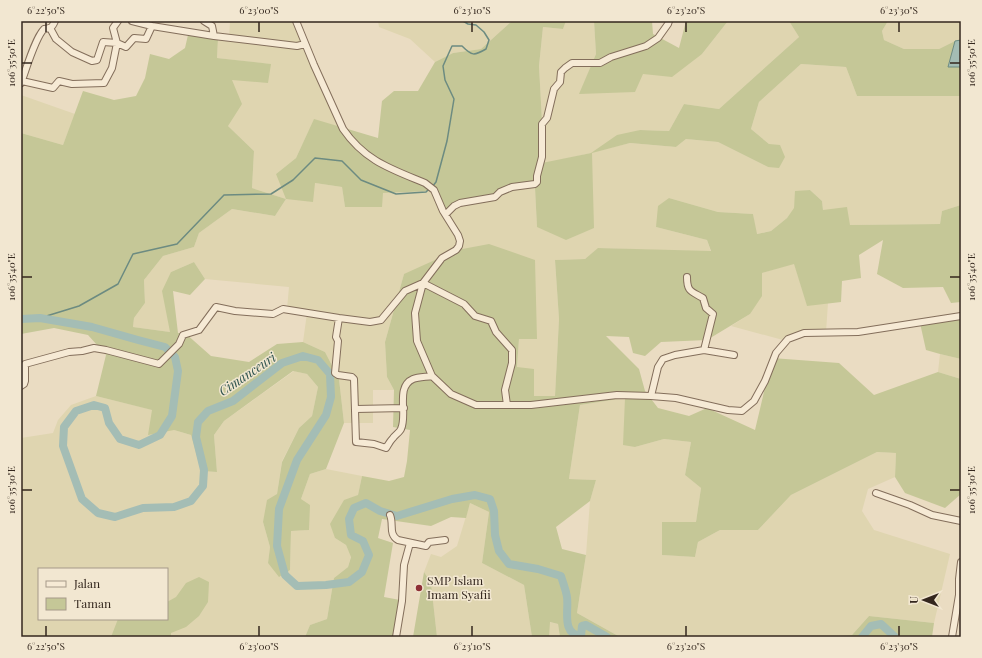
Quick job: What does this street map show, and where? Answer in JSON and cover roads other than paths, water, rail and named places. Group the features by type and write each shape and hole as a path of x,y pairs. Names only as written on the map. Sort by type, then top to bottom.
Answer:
{"street":[{"path":"55,21 52,27 41,31 21,82 52,88 59,81 72,84 104,83 112,68 117,44 112,24 118,21"},
{"path":"132,21 152,26 214,36 297,46 305,44"},
{"path":"204,21 212,26 214,36"},
{"path":"296,21 343,129 355,145 378,163 425,183 431,188 458,235 460,241 459,246 456,250 442,258 423,283 415,312 417,341 432,376 451,394 476,405 531,405 617,395 651,396 676,398 728,410 742,411 754,401 765,381 776,352 788,339 804,333 858,332 961,316"},
{"path":"446,214 454,206 460,203 495,198 500,192 512,187 535,184 537,182 542,157 542,124 547,118 554,89 560,82 561,72 572,63 600,63 611,56 646,46 658,38 669,21"},
{"path":"50,28 56,39 72,52 92,61 97,60 103,42 126,46 134,38 146,40 152,26"},
{"path":"687,277 687,286 689,290 703,298 706,308 713,314 704,350"},
{"path":"21,386 25,381 25,364 69,352 94,348 159,364 179,344 183,335 199,330 216,306 235,311 273,314 283,309 370,322 381,320 405,291 423,283"},
{"path":"423,283 464,304 475,316 491,321 496,332 512,350 512,363 505,390 507,405"},
{"path":"339,318 336,337 338,341 335,372 338,375 352,376 354,379 356,442 374,444 386,448 391,439 401,430 404,408 403,395 406,386 413,379 432,376"},
{"path":"651,396 658,367 663,358 704,350 734,355"},
{"path":"356,409 404,408"},
{"path":"876,493 932,514 961,521"},
{"path":"390,515 392,519 393,535 398,540 426,546 429,542 445,540"},
{"path":"396,637 402,601 404,565 410,543"},
{"path":"952,637 959,595 961,562"}],"water":[{"path":"961,40 961,67 948,67 955,41"}],"waterway":[{"path":"432,187 436,182 447,141 454,99 445,80 443,66 452,46 462,46 468,52 476,54 486,49 489,40 484,32 476,25 468,24 463,21"},
{"path":"40,318 79,306 118,284 133,254 177,244 224,195 271,194 293,180 315,158 342,161 361,180 396,194 426,192 429,189"},
{"name":"Cimanceuri","path":"21,319 40,318 92,327 165,347 175,357 178,371 172,416 160,435 139,445 120,439 109,423 105,408 94,405 76,411 64,427 63,446 82,499 98,513 115,517 143,508 174,507 191,501 203,486 204,470 196,437 198,422 208,411 233,401 282,363 303,356 318,360 330,374 331,397 326,415 297,460 279,509 277,546 285,575 297,586 326,585 349,582 362,572 369,555 363,541 351,535 349,519 354,508 366,503 380,511 397,516 452,499 475,495 490,499 494,511 495,535 499,551 509,564 538,569 561,576 567,597 567,621 571,631 581,636 582,626 586,625 607,637"},
{"name":"Cimanceuri","path":"862,637 871,626 881,624 895,637"}],"place":[{"name":"SMP Islam Imam Syafii","path":"419,588"}]}
